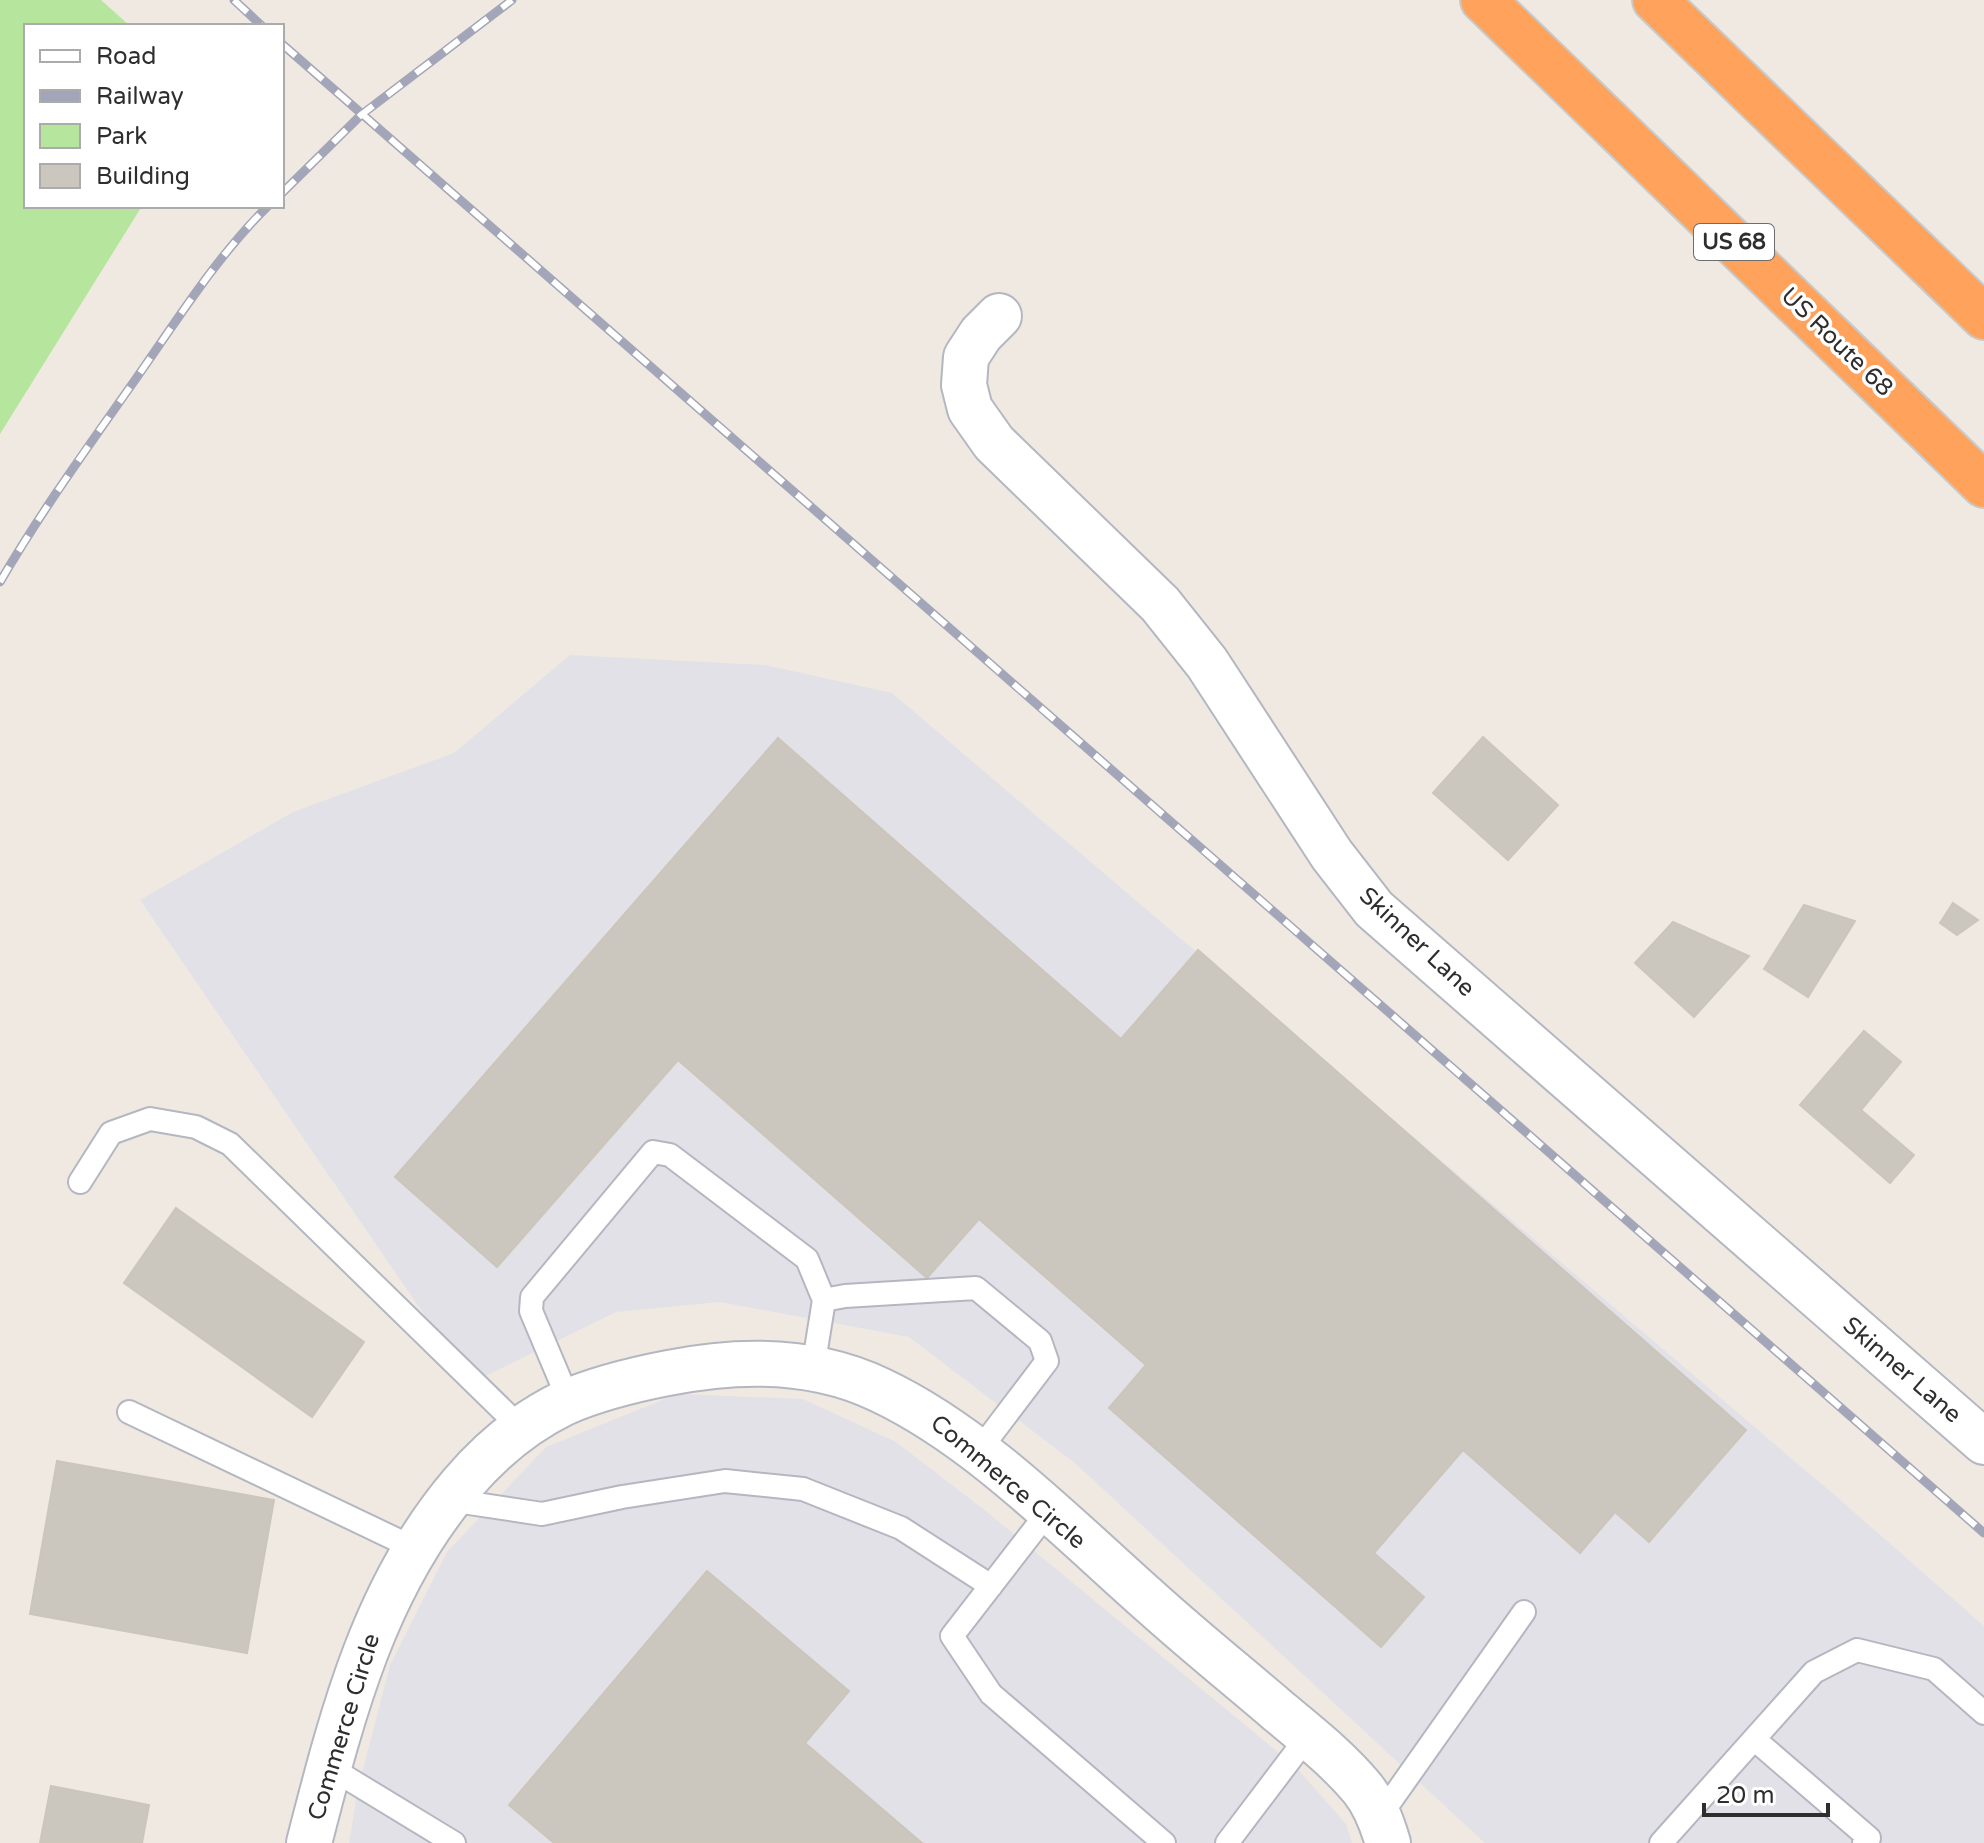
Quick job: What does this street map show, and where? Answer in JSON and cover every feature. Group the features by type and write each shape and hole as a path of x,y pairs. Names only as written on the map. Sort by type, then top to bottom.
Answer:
{"highway":[{"name":"US Route 68","path":"1483,0 1984,485"},
{"path":"1655,0 1984,317"}],"street":[{"name":"Skinner Lane","path":"999,316 981,334 966,357 964,385 970,409 994,443 1160,604 1207,663 1332,855 1374,909 1984,1442"},
{"name":"Commerce Circle","path":"309,1843 338,1728 372,1630 414,1548 481,1462 521,1428 569,1401 614,1384 700,1367 757,1362 813,1368 876,1387 927,1414 978,1452 1308,1736 1363,1789 1384,1830"}],"lane":[{"path":"80,1182 111,1133 150,1119 196,1127 230,1144 521,1428"},
{"path":"569,1401 531,1311 532,1297 653,1152 670,1155 807,1259 824,1300 813,1368"},
{"path":"824,1300 976,1288 1040,1341 1047,1361 978,1452"},
{"path":"129,1412 414,1548"},
{"path":"449,1500 542,1514 622,1497 725,1481 803,1489 901,1528 991,1586"},
{"path":"1048,1512 952,1636 991,1694 1164,1843"},
{"path":"1384,1830 1524,1612"},
{"path":"1661,1843 1814,1672 1857,1650 1934,1669 1984,1713"},
{"path":"1227,1843 1308,1736"},
{"path":"1754,1739 1869,1838 1864,1843"},
{"path":"329,1767 454,1843"}],"shaded area":[{"path":"570,655 765,665 892,693 1838,1498 1984,1626 1984,1843 1485,1843 1076,1464 909,1337 720,1302 616,1312 471,1383 140,900 293,812 454,753"},
{"path":"677,1394 803,1399 896,1442 987,1512 1296,1767 1346,1824 1352,1843 349,1843 358,1789 390,1665 447,1552 546,1447"}],"green space":[{"path":"0,0 101,0 128,24 24,24 24,208 141,208 0,434"}],"building":[{"path":"1483,737 1558,805 1508,860 1433,793"},
{"path":"778,738 1121,1039 1198,950 1746,1430 1649,1542 1615,1512 1580,1553 1463,1450 1374,1553 1424,1597 1381,1647 1109,1408 1146,1365 979,1219 927,1278 678,1060 497,1267 395,1177"},
{"path":"1953,903 1978,920 1957,935 1940,923"},
{"path":"1804,905 1855,921 1808,997 1764,969"},
{"path":"1673,922 1749,956 1694,1017 1635,963"},
{"path":"1864,1031 1901,1062 1861,1110 1914,1155 1890,1183 1800,1105"},
{"path":"176,1208 364,1342 312,1417 124,1283"},
{"path":"57,1461 274,1500 247,1653 30,1614"},
{"path":"707,1571 849,1691 805,1743 922,1843 554,1843 509,1805"},
{"path":"51,1786 149,1805 142,1843 40,1843"}],"railway":[{"path":"234,0 260,24"},
{"path":"284,191 361,115 512,0"},
{"path":"284,46 1984,1533"},
{"path":"0,582 51,501 186,306 217,264 266,208"}]}
